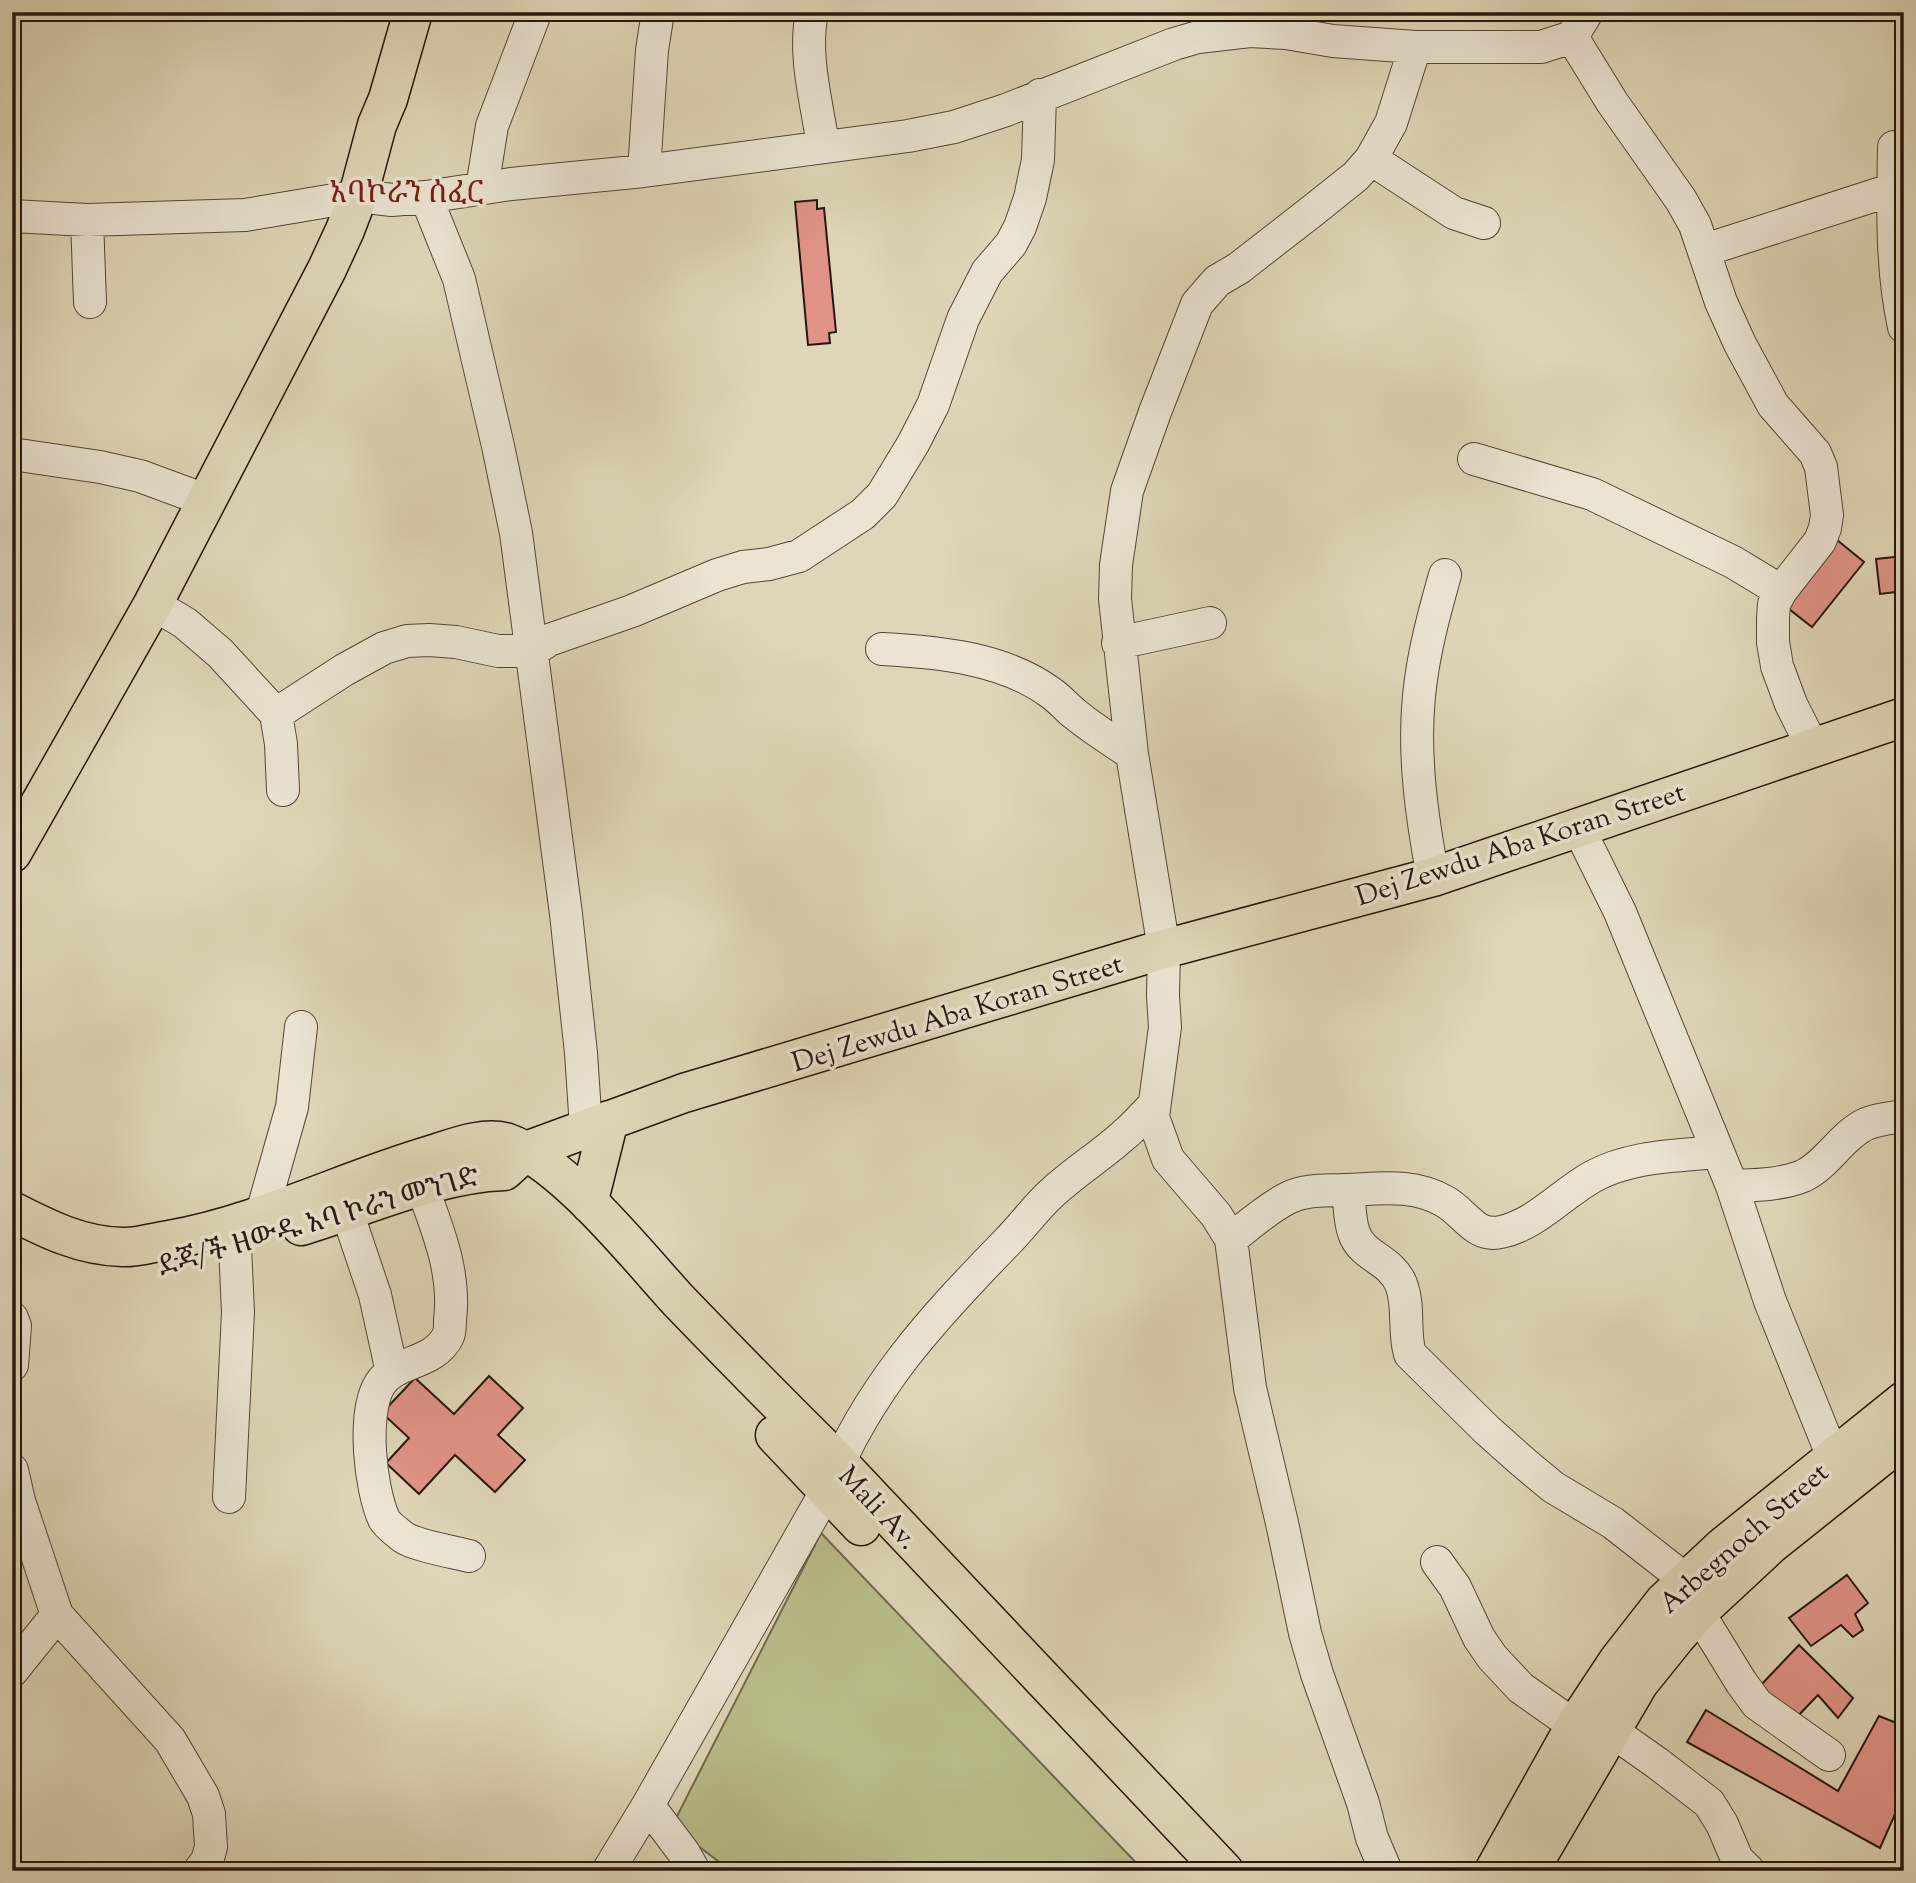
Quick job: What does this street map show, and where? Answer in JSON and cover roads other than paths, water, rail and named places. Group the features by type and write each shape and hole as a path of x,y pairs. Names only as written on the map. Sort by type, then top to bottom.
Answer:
{"main road":[{"path":"12,853 153,604 327,269 358,195 413,12"},
{"name":"Dej Zewdu Aba Koran Street","path":"515,1161 597,1124 684,1093 1164,949 1433,877 1904,717"},
{"path":"590,1204 597,1124"},
{"path":"12,1211 75,1240 124,1247 182,1237 231,1236 262,1213 454,1148 500,1140 515,1161"},
{"name":"Mali Av.","path":"515,1161 529,1185 551,1202 833,1476 1224,1871"},
{"name":"Mali Av.","path":"515,1161 543,1163 590,1204 772,1398 833,1476 1013,1689 1189,1871"},
{"name":"ደጃ/ች ዘውዱ አባ ኮራን መንገድ","path":"12,1241 64,1262 106,1271 131,1271 188,1260 231,1236 347,1212 422,1187 515,1161"},
{"name":"Arbegnoch Street","path":"1692,1596 1833,1457 1904,1401"},
{"name":"Arbegnoch Street","path":"1529,1871 1592,1728 1642,1630 1770,1545 1904,1438"},
{"name":"Arbegnoch Street","path":"1494,1871 1592,1728"}],"street":[{"path":"644,171 652,50 658,12"},
{"path":"812,12 808,35 809,57 823,146"},
{"path":"482,188 492,126 534,16"},
{"path":"12,216 87,220 246,215 358,195 392,200 426,197 908,136 954,127 1006,110 1174,44 1223,34 1286,33 1333,41 1415,47 1541,47 1579,25 1612,102 1696,225 1721,302 1756,376 1773,405 1815,453 1821,467 1827,515 1825,528 1820,541 1781,590 1774,604 1773,642 1777,666 1791,704 1813,748"},
{"path":"1386,1871 1372,1838 1363,1803 1305,1633 1250,1388 1231,1239 1216,1215 1168,1159 1156,1122 1165,1027 1164,949 1132,754 1115,599 1116,565 1128,491 1197,304 1217,281 1239,268 1311,212 1356,176 1371,159 1391,123 1415,47"},
{"path":"276,714 384,648 407,641 456,642 498,651 532,651 549,640 632,611 717,575 799,556 845,527 882,495 933,405 963,320 987,272 1011,244 1020,227 1030,198 1038,160 1040,95"},
{"path":"1894,146 1896,290 1904,327"},
{"path":"1371,159 1454,214 1484,223"},
{"path":"1705,250 1894,189"},
{"path":"426,197 459,279 516,533 581,1053 597,1124"},
{"path":"87,220 90,302"},
{"path":"12,454 140,475 205,500"},
{"path":"1474,459 1592,494 1732,562 1781,590"},
{"path":"1433,877 1424,829 1418,720 1422,674 1445,575"},
{"path":"153,604 185,623 220,653 276,714 281,744 283,790"},
{"path":"1118,643 1210,623"},
{"path":"882,649 941,652 975,660 1026,678 1051,693 1074,713 1132,754"},
{"path":"1579,829 1620,912 1732,1186 1770,1301 1833,1457"},
{"path":"262,1213 292,1107 302,1027"},
{"path":"1732,1186 1786,1181 1802,1176 1818,1167 1864,1125 1904,1116"},
{"path":"608,1871 833,1476 862,1415 890,1373 936,1315 1014,1235 1040,1204 1124,1136 1156,1122"},
{"path":"1231,1239 1286,1199 1305,1191 1385,1187 1429,1193 1446,1202 1481,1232 1499,1233 1514,1229 1592,1177 1614,1168 1637,1160 1717,1152"},
{"path":"422,1187 440,1233 450,1276 452,1309 449,1335 433,1353 415,1364 392,1371 380,1385 370,1415 373,1484 385,1521 406,1539 469,1556"},
{"path":"1348,1190 1354,1234 1365,1250 1392,1268 1402,1286 1407,1314 1406,1341 1410,1354 1523,1462 1553,1487 1613,1523 1692,1596 1757,1704 1829,1755"},
{"path":"347,1212 375,1295 392,1371"},
{"path":"229,1497 238,1312 231,1236"},
{"path":"12,1318 15,1326 12,1365"},
{"path":"12,1470 19,1502 57,1615 170,1740 203,1796 210,1824 209,1854 199,1871"},
{"path":"1437,1562 1455,1587 1479,1638 1492,1657 1521,1688 1657,1763 1709,1803 1737,1859 1749,1871"},
{"path":"12,1671 57,1615"},
{"path":"648,1805 694,1871"}],"district":[{"name":"አባኮራን ሰፈር","path":"407,192"}]}
